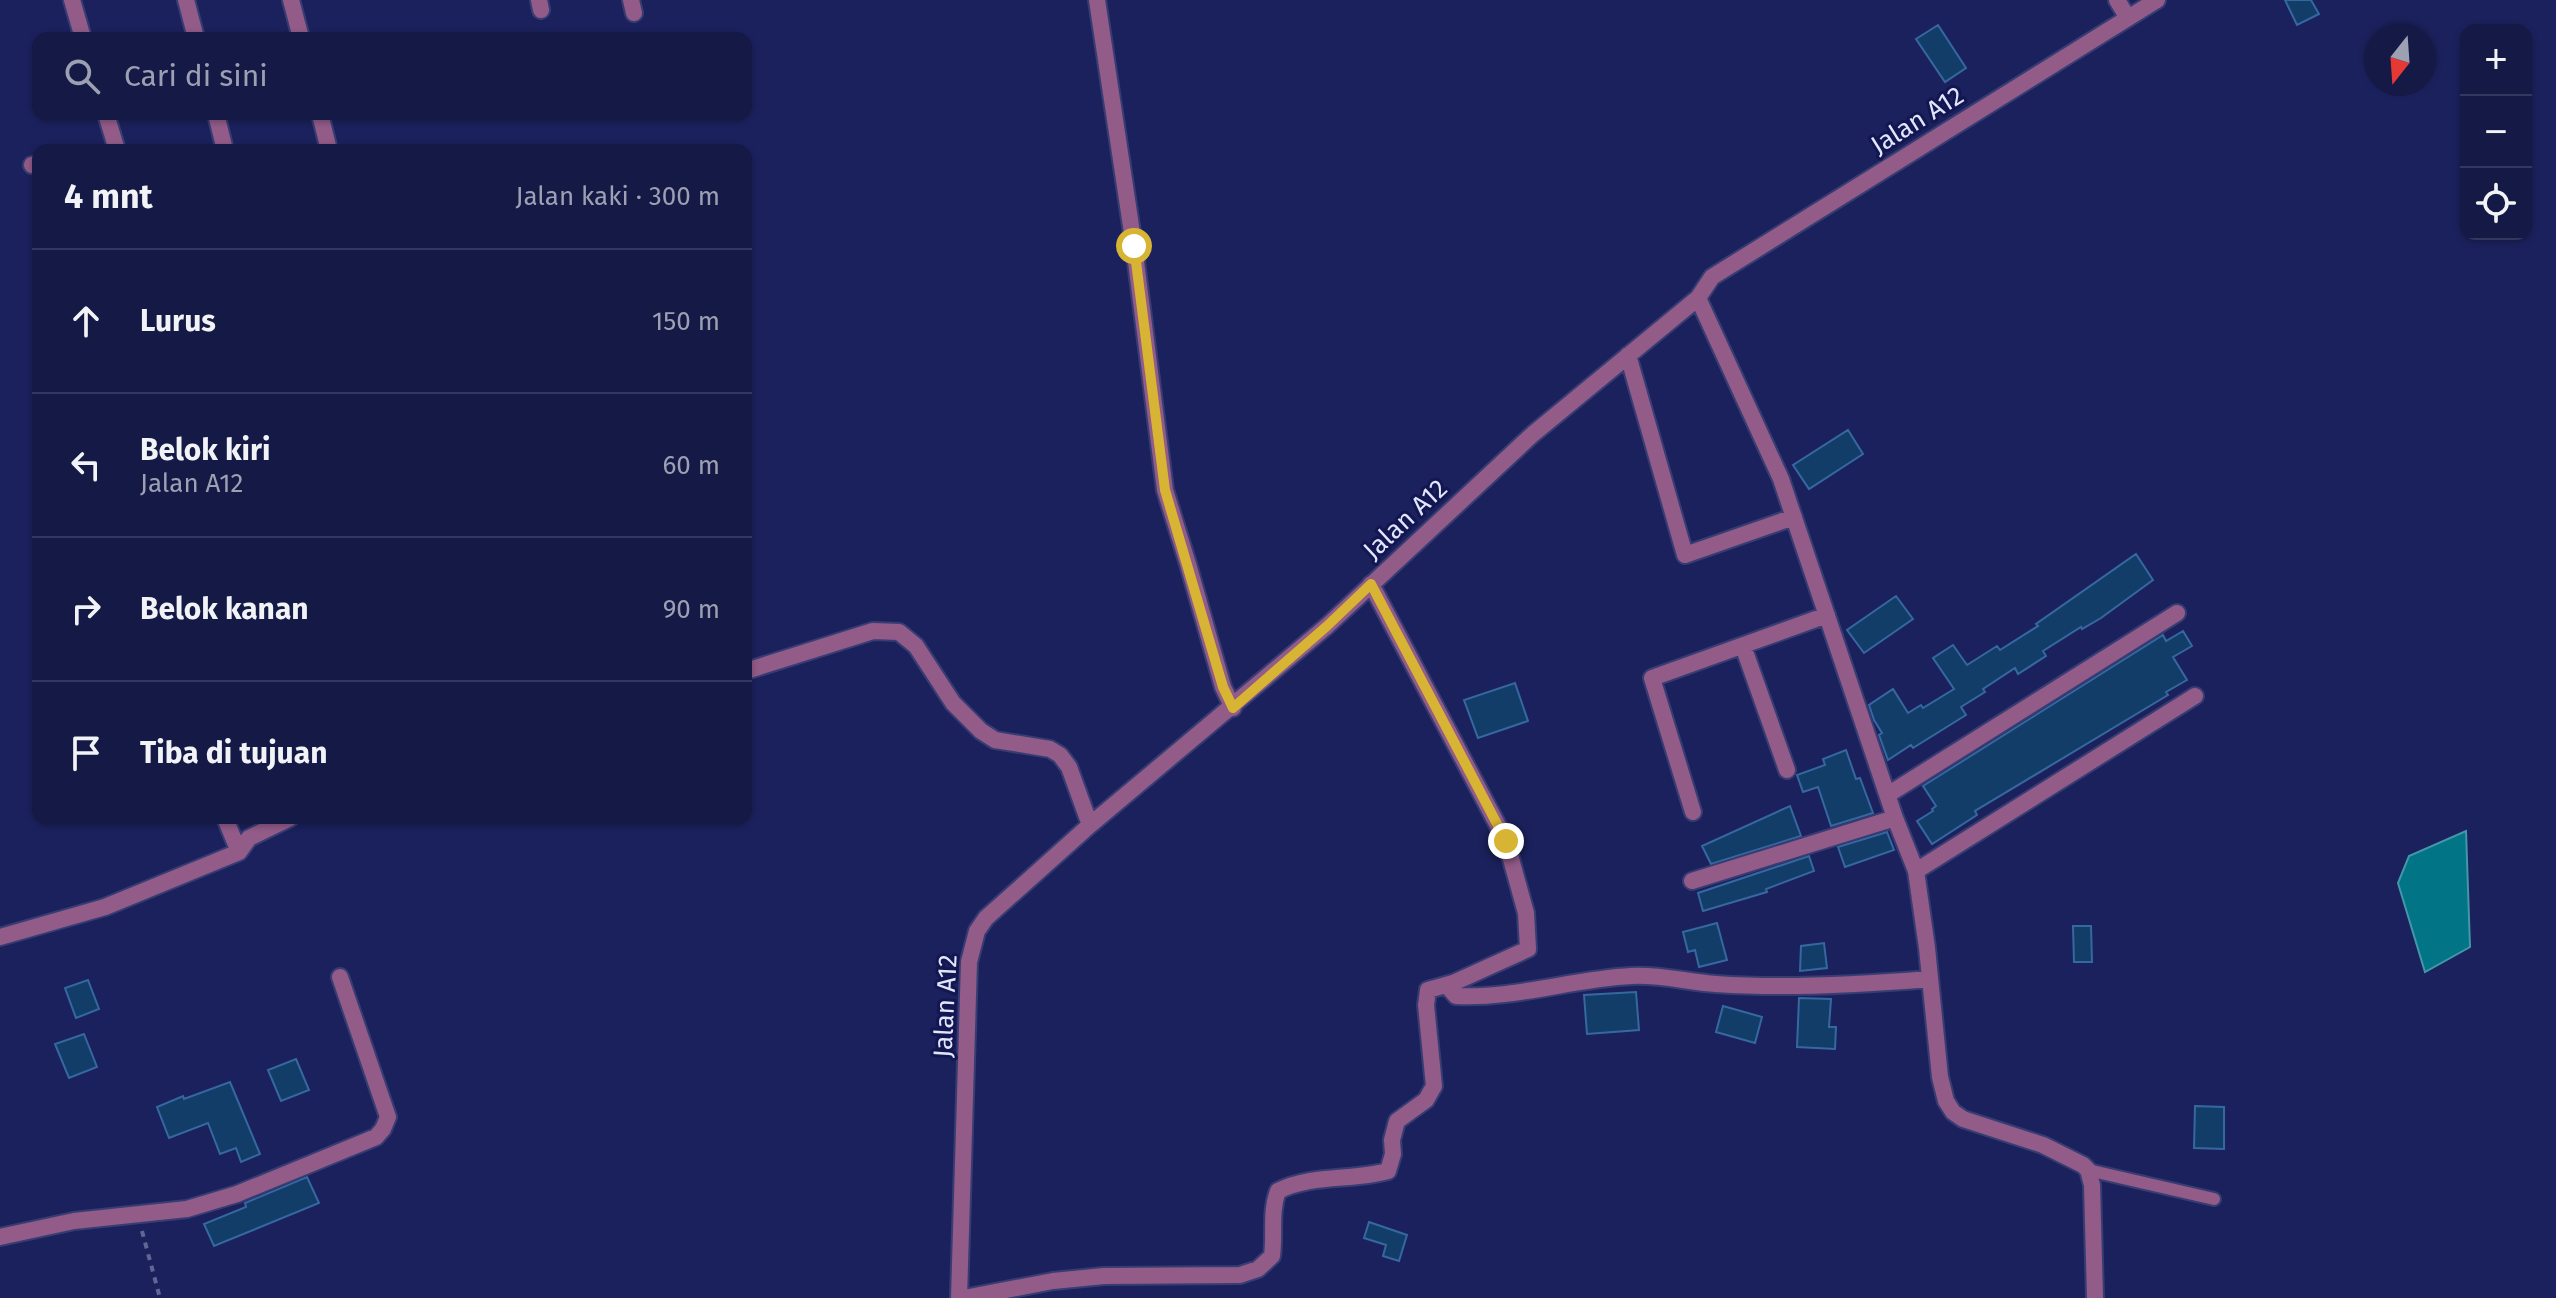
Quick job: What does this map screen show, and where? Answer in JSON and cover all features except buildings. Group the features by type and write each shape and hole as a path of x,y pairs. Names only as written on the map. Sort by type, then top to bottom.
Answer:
{"street":[{"path":"72,0 81,32"},
{"path":"186,0 194,32"},
{"path":"291,0 299,32"},
{"path":"1097,0 1134,246 1165,490 1223,687 1233,708"},
{"path":"2117,0 2128,18"},
{"name":"Jalan A12","path":"962,1298 969,962 971,946 986,918 1090,825 1327,626 1533,434 1698,298 1712,277 2157,0"},
{"path":"107,120 110,144"},
{"path":"218,120 224,144"},
{"path":"322,120 328,144"},
{"path":"1698,298 1781,479 1895,818 1916,871 1940,1077 1946,1101 1953,1112 1996,1131 2043,1145 2088,1170 2092,1185 2095,1298"},
{"path":"1628,355 1685,555 1794,517"},
{"path":"962,1298 1014,1287 1091,1277 1240,1275 1258,1269 1272,1256 1275,1234 1272,1207 1278,1191 1293,1183 1388,1171 1397,1121 1426,1100 1434,1086 1428,990 1453,983 1528,949 1526,913 1506,841 1371,584"},
{"path":"1889,794 2177,613"},
{"path":"1693,812 1652,678 1827,615"},
{"path":"752,669 873,631 899,632 916,646 953,703 981,731 995,740 1050,749 1060,755 1069,767 1090,825"},
{"path":"1743,646 1787,770"},
{"path":"1916,871 2195,696"},
{"path":"1692,881 1895,818"},
{"path":"227,824 239,852"},
{"path":"0,937 105,907 239,852 249,838 278,824"},
{"path":"1453,983 1450,989 1456,996 1483,997 1634,975 1716,984 1851,985 1929,979"},
{"path":"0,1237 74,1221 187,1209 237,1194 376,1137 388,1117 340,977"}],"lane":[{"path":"2088,1170 2214,1199"}],"path":[{"path":"137,1213 160,1298"}],"shaded area":[{"path":"2466,831 2470,947 2425,972 2398,883 2409,856"}],"route":[{"path":"1134,246 1165,490 1223,687 1233,708 1371,584 1506,841"}]}
